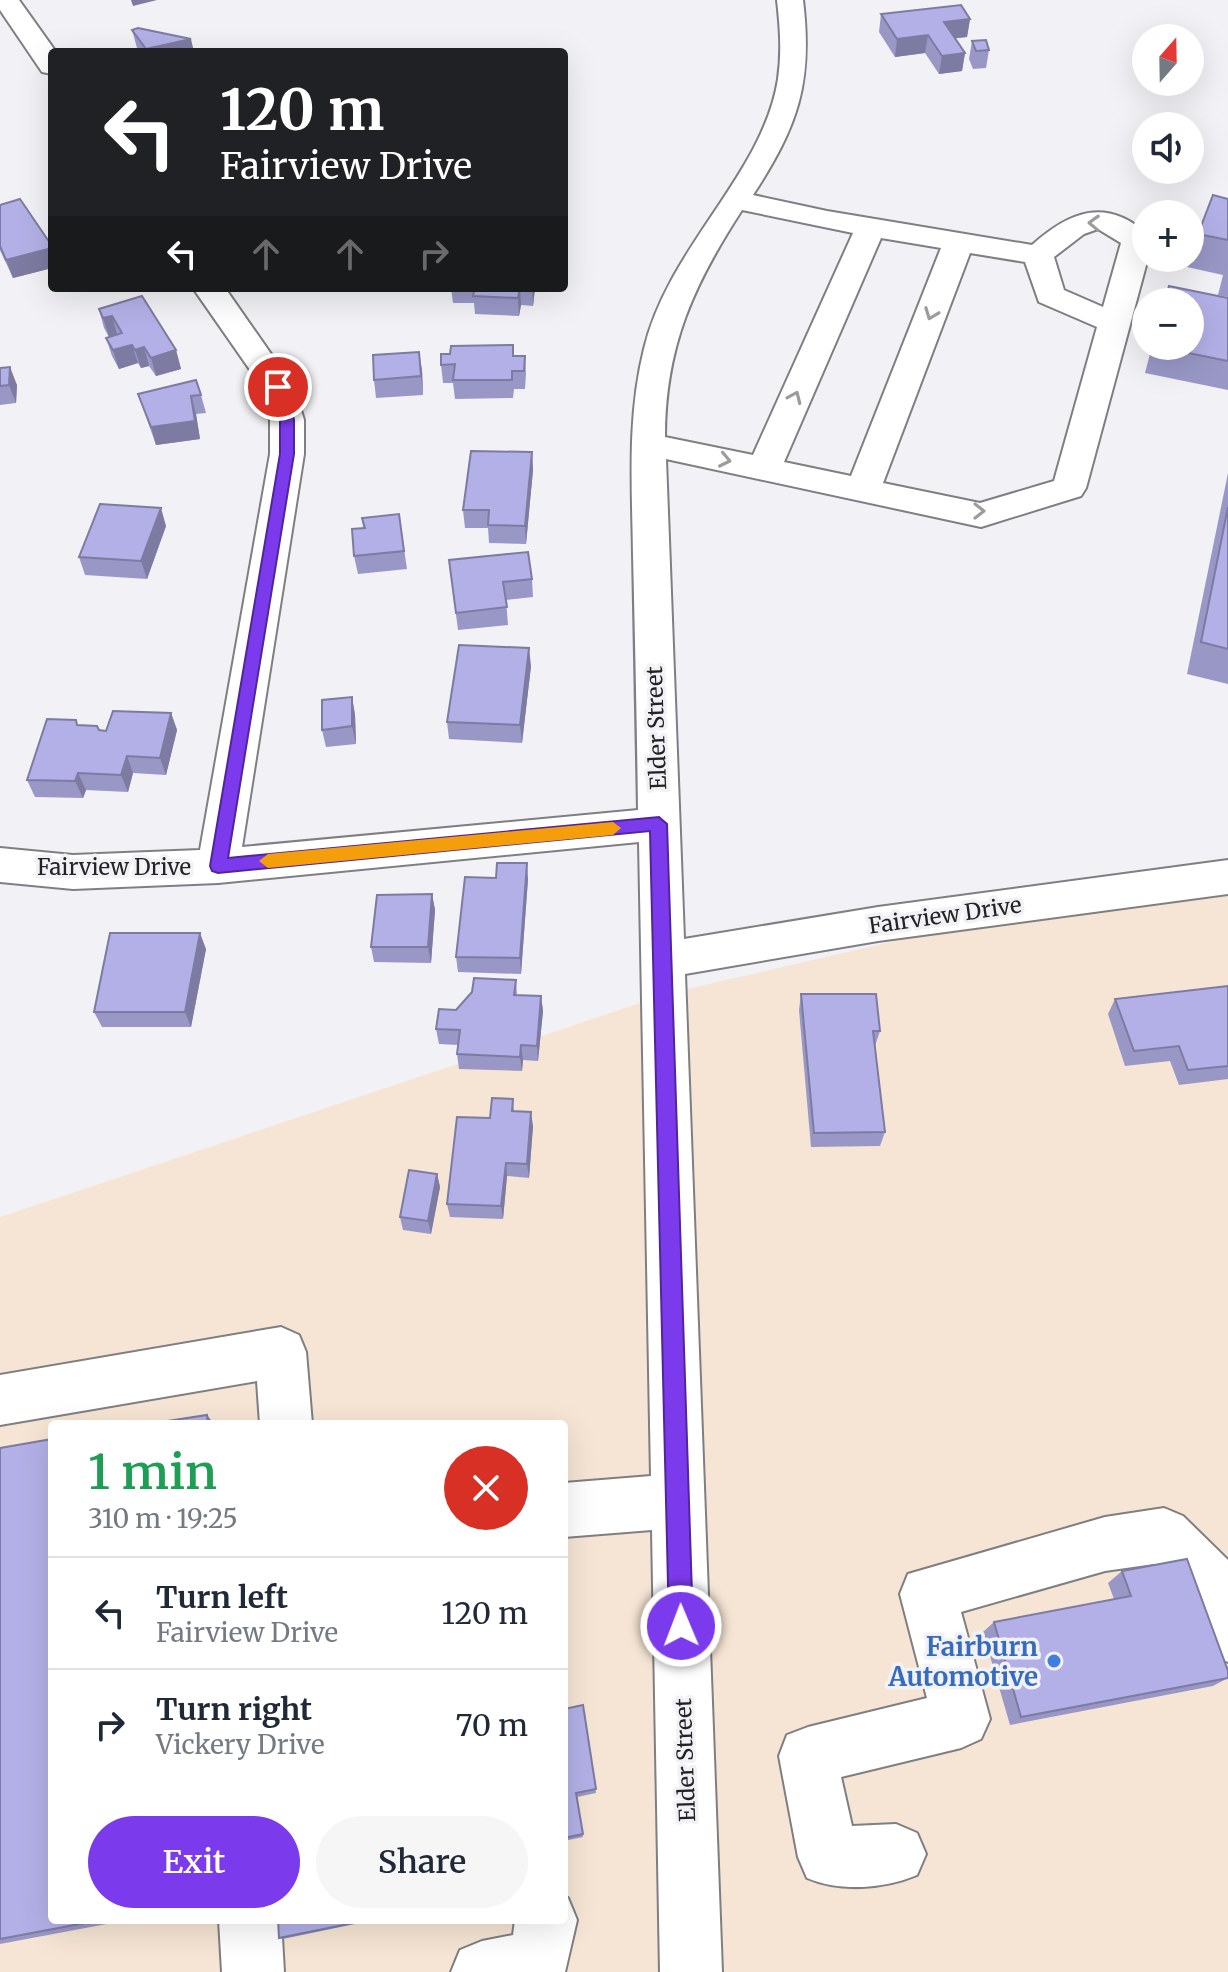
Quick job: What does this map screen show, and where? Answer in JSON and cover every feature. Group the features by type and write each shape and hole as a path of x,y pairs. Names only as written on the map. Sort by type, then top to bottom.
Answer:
{"street":[{"path":"6,0 48,60"},
{"name":"Elder Street","path":"691,1972 648,444 653,374 664,327 684,279 735,200 779,166 796,63 795,27 790,0"},
{"path":"779,166 799,203 827,220"},
{"path":"735,200 870,228 1038,255"},
{"path":"648,444 981,515 1069,488 1137,241 1122,226 1086,221 1068,228 1038,255"},
{"path":"764,469 870,228"},
{"path":"863,490 959,241"},
{"path":"1038,255 1050,295 1114,323"},
{"path":"212,292 278,387 287,420 287,454 218,866"},
{"name":"Fairview Drive","path":"0,865 73,872 218,866 659,824"},
{"name":"Fairview Drive","path":"663,960 878,924 1228,877"},
{"path":"0,1400 281,1352 286,1420"},
{"path":"568,1510 678,1501"},
{"path":"896,1854 828,1857 808,1756 961,1719 928,1594 1105,1544 1164,1535 1210,1581 1228,1634"},
{"path":"250,1924 253,1972"},
{"path":"482,1972 539,1961 545,1924"}],"shaded area":[{"path":"1228,864 1228,1972 0,1972 0,1217 670,993"}],"building":[{"path":"961,5 970,19 944,22 965,53 942,56 928,35 897,39 881,14"},
{"path":"138,28 191,39 145,48 132,30"},
{"path":"986,40 989,50 976,51 972,41"},
{"path":"1213,195 1228,199 1228,240 1204,235 1204,218"},
{"path":"20,199 48,240 48,249 6,260 0,246 0,205"},
{"path":"474,292 519,292 518,298 473,296"},
{"path":"1204,293 1228,298 1228,361 1204,356"},
{"path":"142,296 176,350 151,358 144,347 135,350 132,345 113,350 106,338 122,333 112,316 103,318 99,309"},
{"path":"513,345 513,356 525,356 524,371 512,371 512,380 453,380 455,364 441,365 441,354 450,354 451,346"},
{"path":"419,352 421,376 374,380 373,355"},
{"path":"10,367 9,385 0,386 0,368"},
{"path":"196,380 201,395 191,396 195,421 151,427 138,394"},
{"path":"471,451 532,452 525,526 488,525 489,510 463,510"},
{"path":"100,504 161,508 141,561 79,557"},
{"path":"1228,507 1228,649 1201,642"},
{"path":"399,514 404,551 354,556 352,529 365,528 362,518"},
{"path":"528,552 532,579 503,582 507,607 456,613 449,560"},
{"path":"459,645 529,648 520,725 447,722"},
{"path":"352,697 352,726 322,730 322,700"},
{"path":"113,711 171,713 160,758 127,756 121,775 78,773 75,781 27,780 47,719 76,720 77,725 97,726 99,730 106,731"},
{"path":"497,863 527,863 520,958 456,957 465,877 496,878"},
{"path":"432,894 428,947 371,947 377,895"},
{"path":"110,933 200,933 185,1012 94,1012"},
{"path":"474,978 516,980 514,995 541,996 537,1046 521,1045 520,1057 457,1054 460,1030 436,1029 439,1009 456,1010 472,992"},
{"path":"1228,986 1228,1066 1188,1070 1179,1046 1134,1051 1115,999"},
{"path":"801,994 876,994 880,1031 873,1031 885,1132 814,1133"},
{"path":"492,1098 513,1099 512,1111 531,1112 527,1164 506,1163 501,1206 447,1204 457,1117 490,1118"},
{"path":"409,1170 437,1174 428,1221 400,1217"},
{"path":"207,1415 208,1420 174,1420"},
{"path":"48,1440 48,1924 80,1924 0,1939 0,1448"},
{"path":"1187,1559 1228,1678 1021,1717 994,1622 1131,1596 1122,1571"},
{"path":"583,1705 596,1789 576,1793 583,1834 568,1837 568,1708"},
{"path":"278,1924 348,1924 279,1938"}],"slow traffic":[{"path":"268,861 613,828"}],"place":[{"name":"Fairburn Automotive","path":"1054,1661"}],"route":[{"path":"278,387 287,420 287,454 218,866 659,824 681,1626"}]}
